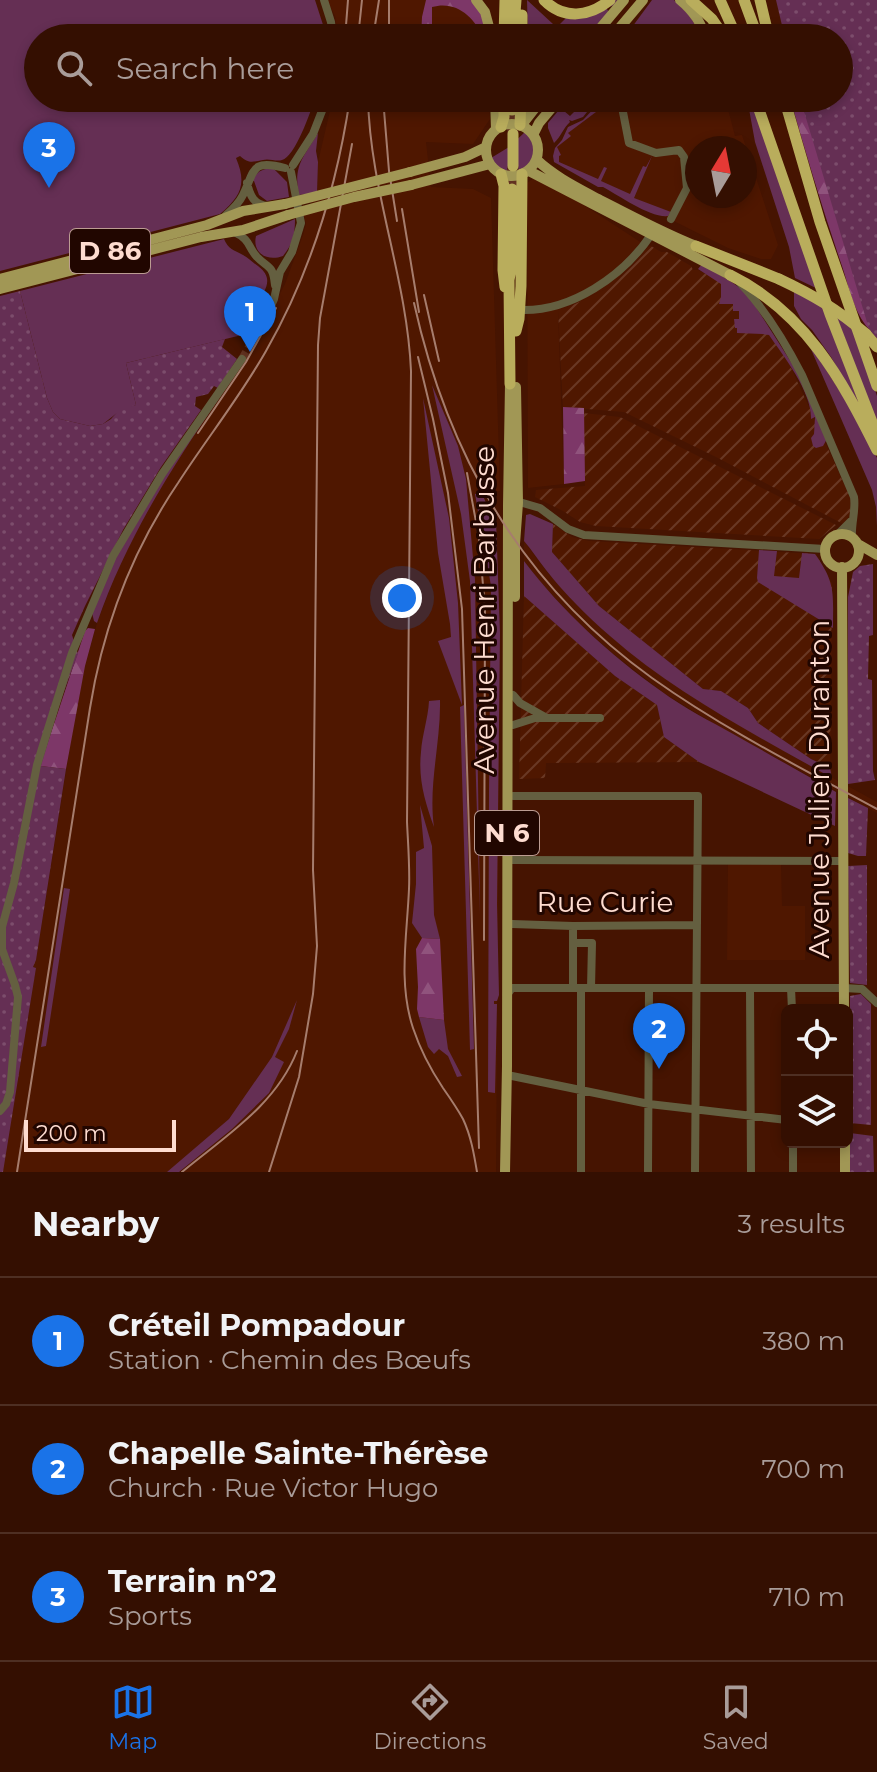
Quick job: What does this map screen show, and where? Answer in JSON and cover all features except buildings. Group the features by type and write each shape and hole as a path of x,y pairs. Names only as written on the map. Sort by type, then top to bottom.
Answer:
{"highway":[{"path":"513,0 515,24"},
{"path":"507,24 513,0"},
{"path":"513,0 519,24"},
{"path":"544,0 569,14 595,11 610,0"},
{"path":"691,0 715,24"},
{"path":"720,0 731,24"},
{"path":"744,0 753,24"},
{"path":"760,0 766,24"},
{"path":"499,128 504,112"},
{"path":"516,331 520,112"},
{"path":"763,112 830,314 877,435"},
{"path":"779,112 820,222"},
{"path":"788,112 820,222 877,386"},
{"path":"501,174 504,186 503,270 506,297 515,306"},
{"name":"N 6","path":"512,189 509,280 515,306 513,386"},
{"path":"696,246 809,293 838,311 877,347"},
{"name":"N 6","path":"511,272 514,278 516,331 513,386"},
{"path":"730,275 772,302 797,323 815,344 836,373 877,450"}],"main road":[{"path":"476,0 489,24"},
{"path":"604,24 624,0"},
{"path":"624,24 645,0"},
{"path":"629,24 645,0"},
{"path":"680,0 700,24"},
{"path":"497,112 499,128"},
{"path":"518,128 531,112"},
{"path":"533,135 548,112"},
{"path":"537,160 515,176 501,174 490,164 486,152 489,137 499,128 511,124 533,135 537,160 545,168 666,234 696,246"},
{"name":"D 86","path":"0,289 201,237 260,225 286,209 465,157 486,147"},
{"name":"D 86","path":"0,279 162,237 243,211 273,207 286,209 354,197 490,164"},
{"path":"521,170 730,275"},
{"name":"Avenue Henri Barbusse","path":"508,1172 508,470 513,386"},
{"name":"Avenue Henri Barbusse","path":"509,992 518,503 513,386"},
{"path":"855,540 859,552 851,565 842,567 830,562 825,549 829,540 838,534 855,540 876,555"},
{"path":"857,559 876,555"},
{"name":"Avenue Julien Duranton","path":"842,567 844,1004"},
{"path":"845,1148 845,1172"}],"street":[{"path":"324,0 331,24"},
{"path":"264,321 287,270 301,223 289,168 313,134 322,112"},
{"path":"623,112 629,143 656,153 679,150 684,157 687,188 671,219 661,224 639,220"},
{"path":"219,220 241,199 251,173 262,166 289,168"},
{"path":"247,183 253,200 273,207"},
{"path":"671,219 675,232 696,246"},
{"path":"250,243 260,225"},
{"path":"233,232 250,243 258,258 267,263 277,264 288,260"},
{"path":"515,306 536,310 572,300 597,287 617,272 651,235"},
{"path":"267,263 274,276 275,294"},
{"path":"730,275 759,307 794,359 854,497 852,520 855,540"},
{"path":"0,1111 10,1092 18,1005 2,945 2,927 14,883 37,765 72,653 97,590 126,532 167,466 242,359"},
{"path":"508,470 518,503 540,508 568,529 584,535 825,549"},
{"path":"838,534 852,520"},
{"path":"513,695 520,703 546,717"},
{"path":"513,725 546,717 600,718"},
{"path":"513,796 698,796 695,1172"},
{"path":"512,860 844,861"},
{"name":"Rue Curie","path":"512,924 573,926 594,930 697,925"},
{"path":"573,926 581,1090 581,1172"},
{"path":"573,943 592,943 591,988"},
{"path":"509,992 577,988 844,988 862,989 877,1003"},
{"path":"750,988 751,1172"},
{"path":"791,988 792,1004"},
{"path":"648,1172 649,989"},
{"path":"509,1071 649,1104 781,1119"},
{"path":"793,1148 793,1172"}],"shaded area":[{"path":"0,0 315,0 323,24 24,24 24,112 310,112 302,133 287,157 253,162 240,156 236,158 241,175 240,189 220,214 0,271"},
{"path":"327,0 427,0 454,6 467,13 477,24 336,24"},
{"path":"527,0 553,24 528,24"},
{"path":"621,0 606,8 610,13 601,24 560,24 567,17"},
{"path":"652,0 674,0 694,24 634,24"},
{"path":"776,0 877,0 877,339 869,329 804,112 853,112 853,24 782,24"},
{"path":"330,112 490,112 490,119 473,144 426,142 431,187 473,189 491,198 500,491 475,494 500,633 496,1172 3,1172 72,734 97,623 121,560 151,505 174,464 252,347 285,284 303,235 306,224 304,216 317,193 318,162"},
{"path":"557,112 570,116 574,112 587,112 583,117 569,120 554,143 548,123"},
{"path":"590,112 596,112 568,133 571,136 557,147 561,155 559,162 598,179 604,167 607,168 601,181 630,194 643,166 646,167 652,156 634,198 671,212 668,216 644,210 554,162 555,148 568,127 583,120"},
{"path":"594,112 729,112 735,136 685,136 685,208 757,208 757,181 778,245 771,259 761,259 728,248 555,162 556,148 567,133"},
{"path":"750,112 755,112 761,123 818,289 795,278 789,247 757,148 757,136 754,136"},
{"path":"525,132 534,148 529,164 519,171 518,168 502,169 491,158"},
{"path":"318,133 317,193 299,195 298,169"},
{"path":"273,168 287,182 289,197 267,201 259,195 252,181 260,171"},
{"path":"534,178 544,179 648,247 610,287 558,310 564,484 528,488 527,183"},
{"path":"295,219 293,239 283,256 271,258 262,255 256,247 256,236"},
{"path":"224,239 229,247 263,271 267,280 256,305 253,303 251,307 253,317 242,335 126,363 136,405 117,413 103,424 90,426 60,419 47,398 20,291"},
{"path":"651,246 717,280 781,346 851,499 850,515 845,525 624,412 563,407 558,310 610,287"},
{"path":"702,264 744,291 754,304 796,370 827,439 823,446 813,446 811,438 815,417 811,419 807,398 789,364 769,335 737,333 734,319 739,319 739,311 733,311 733,304 719,304 721,284 698,269"},
{"path":"20,291 47,398 60,419 90,426 103,424 120,409 136,405 126,363 225,339 222,347 237,359 218,388 214,386 208,394 196,397 195,406 201,410 161,467 123,530 72,635 78,654 41,766 66,769 3,1172 0,1172 0,296"},
{"path":"794,291 822,305 862,411 831,357 801,319 794,306"},
{"path":"835,313 855,330 877,396 877,422"},
{"path":"807,340 857,418 877,458 877,526 872,490"},
{"path":"432,385 458,446 466,479 475,580 480,915 470,581 461,514"},
{"path":"222,394 185,449 136,533 97,623 92,613 115,558 168,468"},
{"path":"423,398 449,518 458,603 462,705 438,641 451,637 438,553"},
{"path":"583,413 620,417 836,525 819,539 596,526 580,522 535,497 536,490 585,486"},
{"path":"482,493 496,520 500,633 499,995 494,1001 497,1004 495,1093 488,1092 491,586 475,494"},
{"path":"526,515 553,524 552,552 599,606 703,689 721,691 748,708 758,723 811,759 830,768 832,778 689,695 610,636 561,588 524,541"},
{"path":"553,524 572,537 589,541 816,554 832,584 830,768 811,759 758,723 748,708 721,691 703,689 599,606 552,552"},
{"path":"524,541 547,572 609,635 789,754 877,802 877,813 664,693 578,623 542,584 524,561"},
{"path":"759,550 777,551 774,576 799,578 802,553 815,554 827,573 832,589 833,628 758,582"},
{"path":"524,561 571,615 642,677 688,709 836,792 835,826 699,762 664,737 657,705 615,676 524,596"},
{"path":"873,564 873,635 869,636 868,679 872,680 875,780 848,784 848,597 853,572 860,566"},
{"path":"524,596 615,676 657,705 664,737 699,762 546,763 545,778 519,779"},
{"path":"440,700 433,795 434,827 423,790 420,762 429,701"},
{"path":"464,705 474,1049 470,1050 460,707"},
{"path":"848,798 868,808 866,856 848,853"},
{"path":"420,805 432,846 434,915 440,939 422,938 412,923 416,852 424,848"},
{"path":"728,864 781,864 782,906 805,906 805,960 727,960"},
{"path":"867,865 867,985 850,983 848,866"},
{"path":"64,888 70,889 46,1046 41,1047"},
{"path":"861,994 871,1004 871,1125 853,1123 853,1004 850,1004 850,996"},
{"path":"297,1000 289,1029 275,1057 284,1062 269,1093 232,1129 179,1172 167,1172 229,1119 272,1057"},
{"path":"419,1017 444,1020 448,1049 462,1076 457,1077 448,1056 439,1049 434,1054 428,1047"},
{"path":"853,1133 873,1136 874,1172 850,1172"}],"green space":[{"path":"426,0 472,0 480,9 485,24 476,24 457,8 441,5 432,7 432,24 422,24"},
{"path":"794,112 805,112 875,324 869,329 852,299"},
{"path":"563,407 584,408 585,481 564,484"},
{"path":"95,629 66,769 40,766 85,631"},
{"path":"422,938 440,939 444,1020 419,1017 416,949"}],"tunnel":[{"path":"512,112 513,134"},
{"path":"512,189 513,166"},
{"path":"242,359 264,321"}],"railway":[{"path":"346,24 348,0"},
{"path":"359,24 362,0"},
{"path":"375,24 379,0"},
{"path":"389,0 389,24"},
{"path":"17,1172 90,708 111,619 147,535 189,466 256,368 282,322 320,228 338,163 347,112"},
{"path":"369,112 375,167 403,302 411,371 406,994 408,1011 422,1051 466,1125 477,1172"},
{"path":"384,112 397,221"},
{"path":"269,1172 299,1077 313,994 317,946 313,870 318,345 320,318 352,144"},
{"path":"402,209 419,312"},
{"path":"424,295 439,361"},
{"path":"414,303 447,413 470,465 497,513 529,559 565,602 606,642 706,714 877,809"},
{"path":"198,433 246,362 276,308"},
{"path":"418,357 448,493 462,609 479,1148"},
{"path":"467,473 479,538 485,609 484,940"},
{"path":"182,1172 262,1104 288,1070 297,1051"}],"place":[{"name":"Terrain n°2","path":"49,188"},
{"name":"Créteil Pompadour","path":"250,352"},
{"name":"Chapelle Sainte-Thérèse","path":"659,1069"}]}
